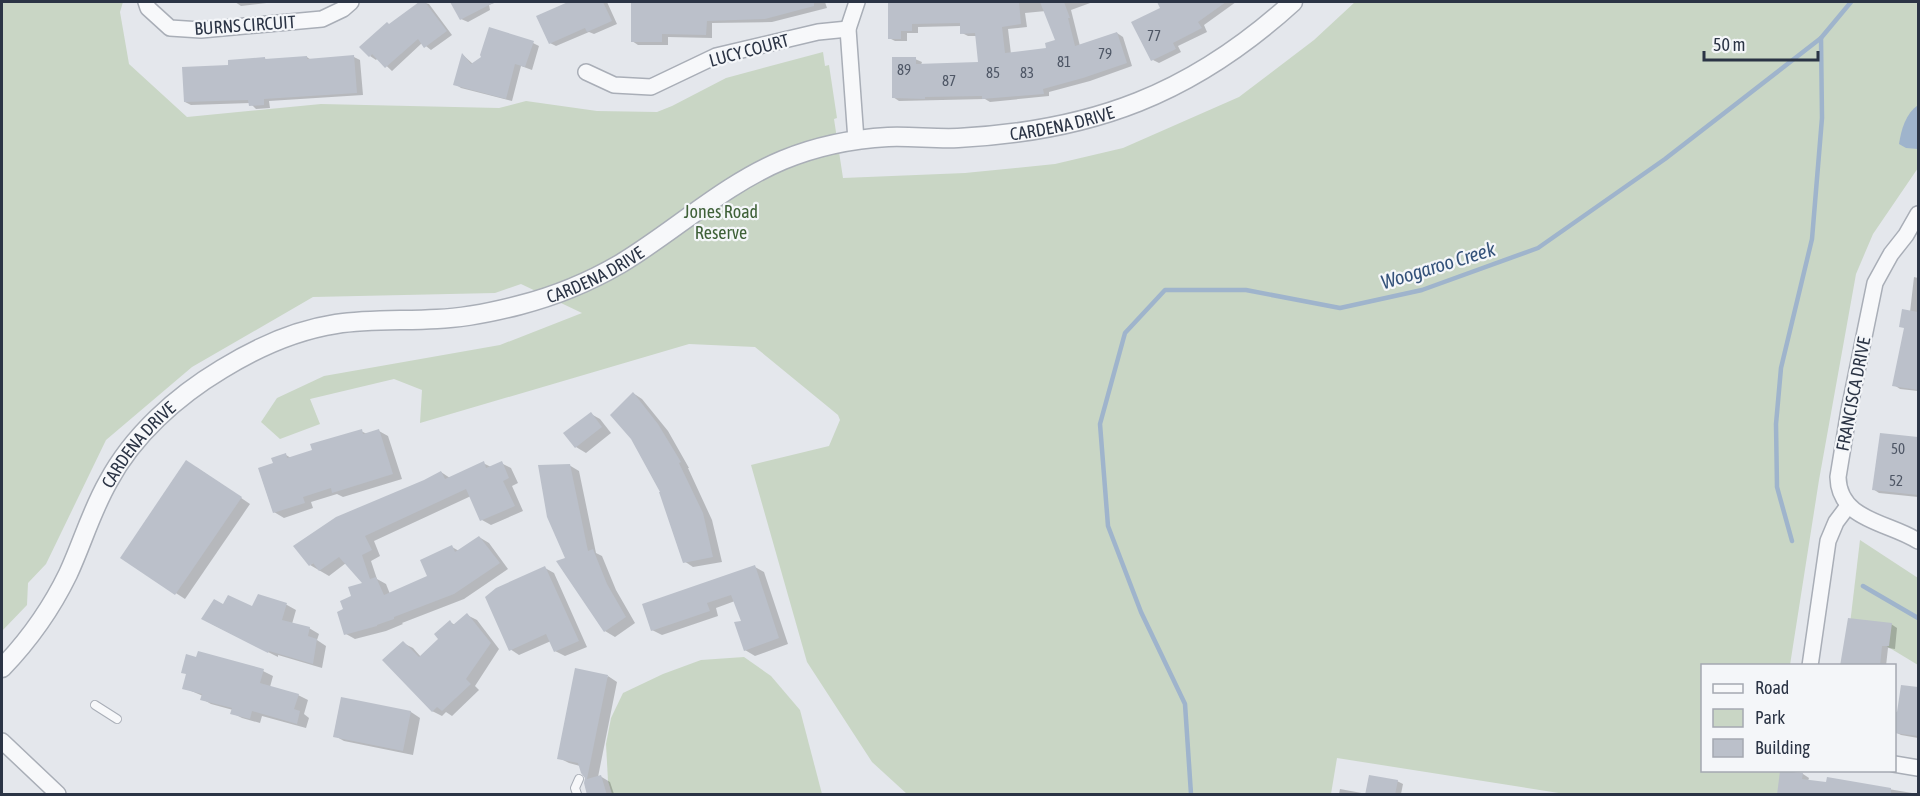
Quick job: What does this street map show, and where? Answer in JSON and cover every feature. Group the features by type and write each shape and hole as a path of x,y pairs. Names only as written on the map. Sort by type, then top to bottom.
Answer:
{"street":[{"name":"BURNS CIRCUIT","path":"146,2 148,8 170,28 201,30 322,19 343,9 351,2"},
{"path":"856,140 848,29 858,2"},
{"name":"CARDENA DRIVE","path":"2,668 30,636 57,594 70,570 89,519 109,479 125,454 166,410 221,369 307,330 364,321 442,319 475,315 526,303 566,290 620,264 742,181 779,162 813,149 856,140 890,137 999,136 1036,131 1112,112 1187,80 1225,57 1293,2"},
{"name":"LUCY COURT","path":"586,72 614,85 651,87 716,56 818,32 848,29"},
{"name":"FRANCISCA DRIVE","path":"1848,506 1839,488 1839,466 1875,283 1891,254 1912,237 1918,214"},
{"path":"1810,664 1828,540 1836,522 1848,506 1859,515 1906,533 1918,541"},
{"path":"2,741 58,795"},
{"path":"1896,764 1918,768"}],"lane":[{"path":"95,705 117,719"},
{"path":"577,795 575,788 579,779"}],"green space":[{"name":"Jones Road Reserve","path":"2,2 123,2 120,12 129,64 187,117 321,104 499,108 526,101 597,111 657,112 726,78 823,52 825,66 829,65 843,178 965,173 1055,164 1123,148 1239,97 1314,40 1355,2 1918,2 1918,168 1873,234 1856,274 1819,480 1790,664 1701,664 1701,772 1792,772 1789,794 1565,794 1337,758 1331,794 907,794 872,762 807,662 751,465 829,446 840,420 838,415 755,347 689,344 420,423 422,390 394,379 310,399 320,424 280,439 261,422 277,398 324,376 500,345 582,313 521,284 495,293 313,297 192,367 106,440 46,564 28,583 27,605 2,631"},
{"path":"1860,540 1918,578 1918,665 1850,624"},
{"path":"744,657 771,676 800,710 822,794 612,794 608,781 606,744 611,718 623,693 663,674 701,660"}],"water":[{"path":"1918,105 1918,149 1906,148 1899,144 1901,133 1907,117"}],"building":[{"path":"419,2 425,2 447,31 424,48 418,39 385,68 372,54 369,57 359,47 387,22 389,24"},
{"path":"450,2 495,2 460,20"},
{"path":"568,2 603,2 612,21 587,32 585,28 549,44 536,16"},
{"path":"631,2 814,2 814,6 765,19 707,21 706,35 662,34 662,42 631,42"},
{"path":"888,2 1019,2 1021,24 1002,27 1005,53 1046,48 1045,43 1055,40 1040,2 1064,2 1070,18 1068,18 1075,46 1117,32 1127,63 1043,89 1044,94 982,99 982,96 892,98 892,57 916,57 916,64 978,62 975,33 960,34 960,23 912,24 912,31 901,31 901,39 888,39"},
{"path":"1157,2 1226,2 1198,22 1202,28 1173,43 1176,49 1151,61 1131,22 1160,8"},
{"path":"489,27 534,41 525,67 515,64 506,99 453,85 462,53 471,64 481,57"},
{"path":"354,55 357,93 264,99 264,105 249,106 248,100 184,102 182,67 228,65 228,60 265,57 265,59 307,56 307,59"},
{"path":"1902,309 1918,312 1918,390 1892,386 1904,328 1899,327"},
{"path":"633,392 658,424 681,462 679,463 703,513 713,557 683,563 660,492 631,439 610,415"},
{"path":"591,412 602,427 575,448 563,433"},
{"path":"362,429 363,434 379,429 393,474 332,493 331,488 303,497 305,503 273,513 258,468 273,463 271,458 286,453 287,458 312,450 310,444"},
{"path":"1880,433 1918,437 1918,495 1872,490"},
{"path":"186,460 242,497 175,595 120,558"},
{"path":"484,461 486,468 502,461 509,478 503,481 515,506 480,521 466,489 365,536 372,550 362,555 370,579 376,577 384,595 427,576 420,560 452,545 455,552 479,536 500,563 454,594 377,626 344,635 337,612 343,609 340,601 351,596 348,587 362,583 339,557 319,571 313,563 309,566 293,546 336,517 441,471 445,479"},
{"path":"570,464 588,551 593,549 607,584 626,617 604,632 556,561 565,558 547,517 538,465"},
{"path":"755,565 779,638 744,651 734,622 741,621 731,595 707,603 710,611 651,631 642,604"},
{"path":"545,566 579,641 554,652 546,634 509,651 485,597 496,588"},
{"path":"258,594 287,603 282,620 310,627 308,636 317,639 313,664 269,651 268,653 201,619 214,599 223,604 228,595 252,606"},
{"path":"467,613 491,643 466,679 471,684 442,711 437,707 432,712 382,660 403,641 419,657 438,639 434,634 450,620 453,625"},
{"path":"1848,618 1892,623 1889,646 1882,646 1880,664 1840,664"},
{"path":"198,651 264,669 260,683 299,694 294,709 300,711 297,724 252,711 250,719 230,714 232,708 200,700 202,694 182,689 186,674 181,673 186,654 196,657"},
{"path":"575,668 608,675 587,779 601,775 607,795 587,795 585,778 578,763 557,759"},
{"path":"1901,685 1918,687 1918,736 1896,733"},
{"path":"341,697 411,711 403,751 333,737"},
{"path":"1780,772 1803,773 1802,779 1826,782 1827,777 1891,788 1891,795 1777,795"},
{"path":"1369,775 1398,780 1395,795 1365,795"}],"waterway":[{"name":"Woogaroo Creek","path":"1191,794 1185,704 1141,612 1108,526 1100,424 1125,333 1165,290 1246,290 1340,308 1422,290 1538,248 1665,159 1821,38 1851,2"},
{"path":"1792,541 1777,487 1776,424 1781,368 1812,239 1822,118 1821,38"},
{"path":"1863,586 1918,618"}]}
